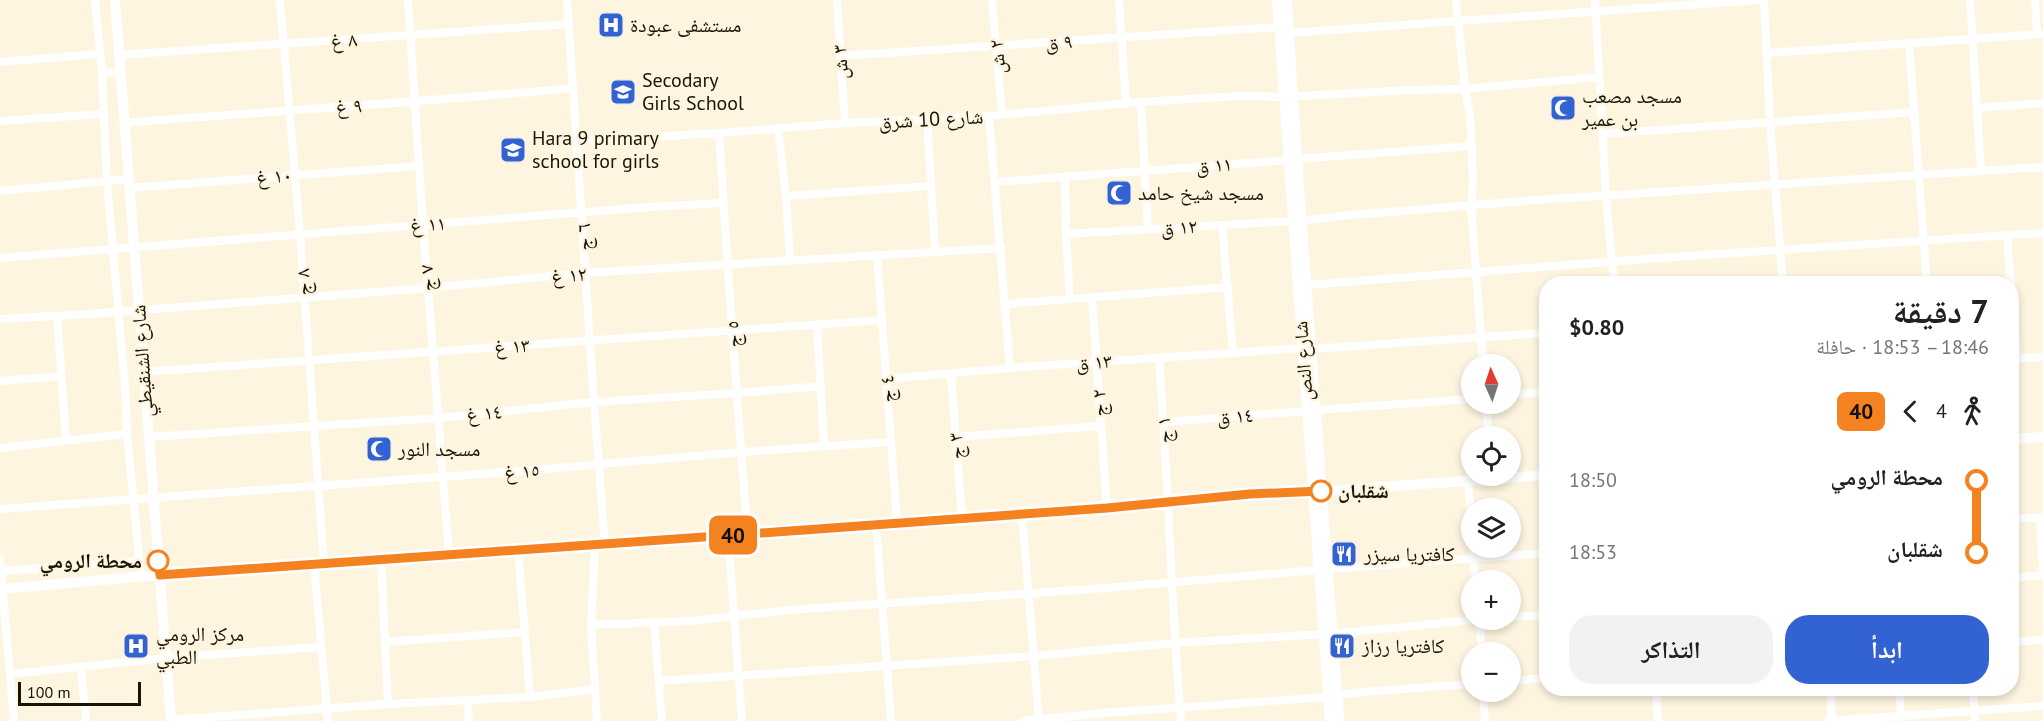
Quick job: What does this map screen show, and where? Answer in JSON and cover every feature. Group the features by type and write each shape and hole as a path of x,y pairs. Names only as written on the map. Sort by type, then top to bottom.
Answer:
{"street":[{"path":"94,0 102,74 107,182 132,500 141,577"},
{"name":"شارع الشنقيطي","path":"115,0 142,372 171,721"},
{"name":"٨ ج","path":"280,0 314,425 318,486 320,646 328,721"},
{"name":"٧ ج","path":"408,0 449,555"},
{"name":"٦ ج","path":"567,0 599,464 600,545 591,625 597,721"},
{"name":"٣ ش","path":"837,0 845,123"},
{"name":"٢ ش","path":"992,0 1002,114"},
{"path":"1119,0 1126,104"},
{"name":"شارع النص","path":"1277,0 1284,30 1328,634 1333,696 1339,721"},
{"name":"شارع النص","path":"1284,30 1287,0"},
{"path":"1456,0 1470,116 1471,206 1483,354"},
{"path":"1595,0 1606,197 1613,276"},
{"name":"٩ ق","path":"840,57 1122,37 1457,20 1758,0"},
{"path":"1764,0 1770,122 1783,276"},
{"path":"1970,0 1981,171"},
{"path":"1768,53 2040,34 2035,0"},
{"name":"٨ غ","path":"119,55 569,24"},
{"path":"1909,43 1926,276"},
{"path":"0,62 100,54"},
{"path":"102,74 120,72"},
{"name":"شارع 10 شرق","path":"577,141 989,116 1141,102 1239,96 1289,97 1465,89 1599,77"},
{"name":"٩ غ","path":"124,123 415,103 574,88"},
{"path":"1141,102 1148,229"},
{"path":"1977,108 2043,103"},
{"path":"1602,134 1915,112"},
{"path":"0,121 104,114"},
{"path":"989,116 1010,368"},
{"path":"927,118 935,252"},
{"path":"778,128 786,196 790,260"},
{"name":"٥ ج","path":"719,133 748,534"},
{"name":"١١ ق","path":"996,182 1472,146"},
{"name":"١٠ غ","path":"0,190 107,182 128,184 419,166"},
{"name":"١٢ ق","path":"1066,234 1297,221 1471,206 2043,167"},
{"path":"1065,177 1070,298"},
{"path":"786,196 930,186"},
{"name":"١١ غ","path":"0,258 133,246 723,203"},
{"name":"شارع النص","path":"1297,221 1306,285 1307,349"},
{"path":"1222,225 1233,352"},
{"path":"1306,285 1612,261 2043,233"},
{"path":"2007,235 2010,276"},
{"name":"١٢ غ","path":"0,319 428,288 585,273 1001,248"},
{"name":"٤ ج","path":"877,255 897,522"},
{"path":"1004,304 1228,287"},
{"name":"٢ ج","path":"1092,298 1107,508"},
{"path":"57,316 66,440"},
{"name":"١٣ غ","path":"142,372 882,320"},
{"path":"817,325 824,446"},
{"name":"١٣ ق","path":"886,379 1159,357 1539,334"},
{"name":"١ ج","path":"1159,357 1174,643 1181,721"},
{"path":"2019,359 2043,357"},
{"name":"٣ ج","path":"951,374 962,518"},
{"path":"0,381 61,376"},
{"name":"١٤ غ","path":"148,437 439,418 594,402 820,386"},
{"path":"1521,394 1539,393"},
{"name":"١٤ ق","path":"1164,422 1461,400"},
{"path":"956,437 1100,426"},
{"path":"0,447 127,434"},
{"path":"2019,439 2043,437"},
{"name":"١٥ غ","path":"0,509 890,442"},
{"path":"1521,475 1539,474"},
{"path":"1,589 160,575 600,545 1107,508 1250,494 1317,492 1461,480"},
{"path":"1022,513 1039,721"},
{"path":"2019,519 2041,517 2043,573 2019,577"},
{"path":"876,524 891,721"},
{"path":"728,535 742,721"},
{"path":"518,550 530,697"},
{"path":"591,625 654,623 882,603 1539,554"},
{"path":"0,558 1,589 15,721"},
{"path":"381,560 388,704"},
{"path":"1474,560 1474,570"},
{"path":"1,571 139,561"},
{"path":"1521,616 1539,615"},
{"path":"659,681 1034,656 1174,643 1328,634 1461,621"},
{"path":"654,623 662,721"},
{"path":"385,642 525,632"},
{"path":"2019,642 2043,640"},
{"path":"11,674 166,658 320,646"},
{"path":"81,667 86,721"},
{"path":"1521,680 1539,679"},
{"path":"1023,721 1461,685"},
{"path":"171,721 248,718 388,704 530,697 595,689"},
{"name":"شارع النص","path":"1330,721 1333,696"},
{"path":"1657,696 1659,721"},
{"path":"1830,696 1831,721 2043,706"},
{"path":"1900,696 1901,717"},
{"path":"1974,696 1975,721"},
{"path":"467,701 469,721"},
{"path":"1484,702 1485,721"}],"bus line":[{"name":"40","path":"158,561 160,575 595,546 1107,508 1250,494 1321,491"}],"place":[{"name":"مستشفى عبودة","path":"611,25"},
{"name":"Secodary Girls School","path":"623,92"},
{"name":"مسجد مصعب بن عمير","path":"1563,108"},
{"name":"Hara 9 primary school for girls","path":"513,150"},
{"name":"مسجد شيخ حامد","path":"1119,193"},
{"name":"مسجد النور","path":"379,449"},
{"name":"شقلبان","path":"1321,491"},
{"name":"كافتريا سيزر","path":"1344,554"},
{"name":"محطة الرومي","path":"158,561"},
{"name":"مركز الرومي الطبي","path":"136,646"},
{"name":"كافتريا رزاز","path":"1342,646"}]}
